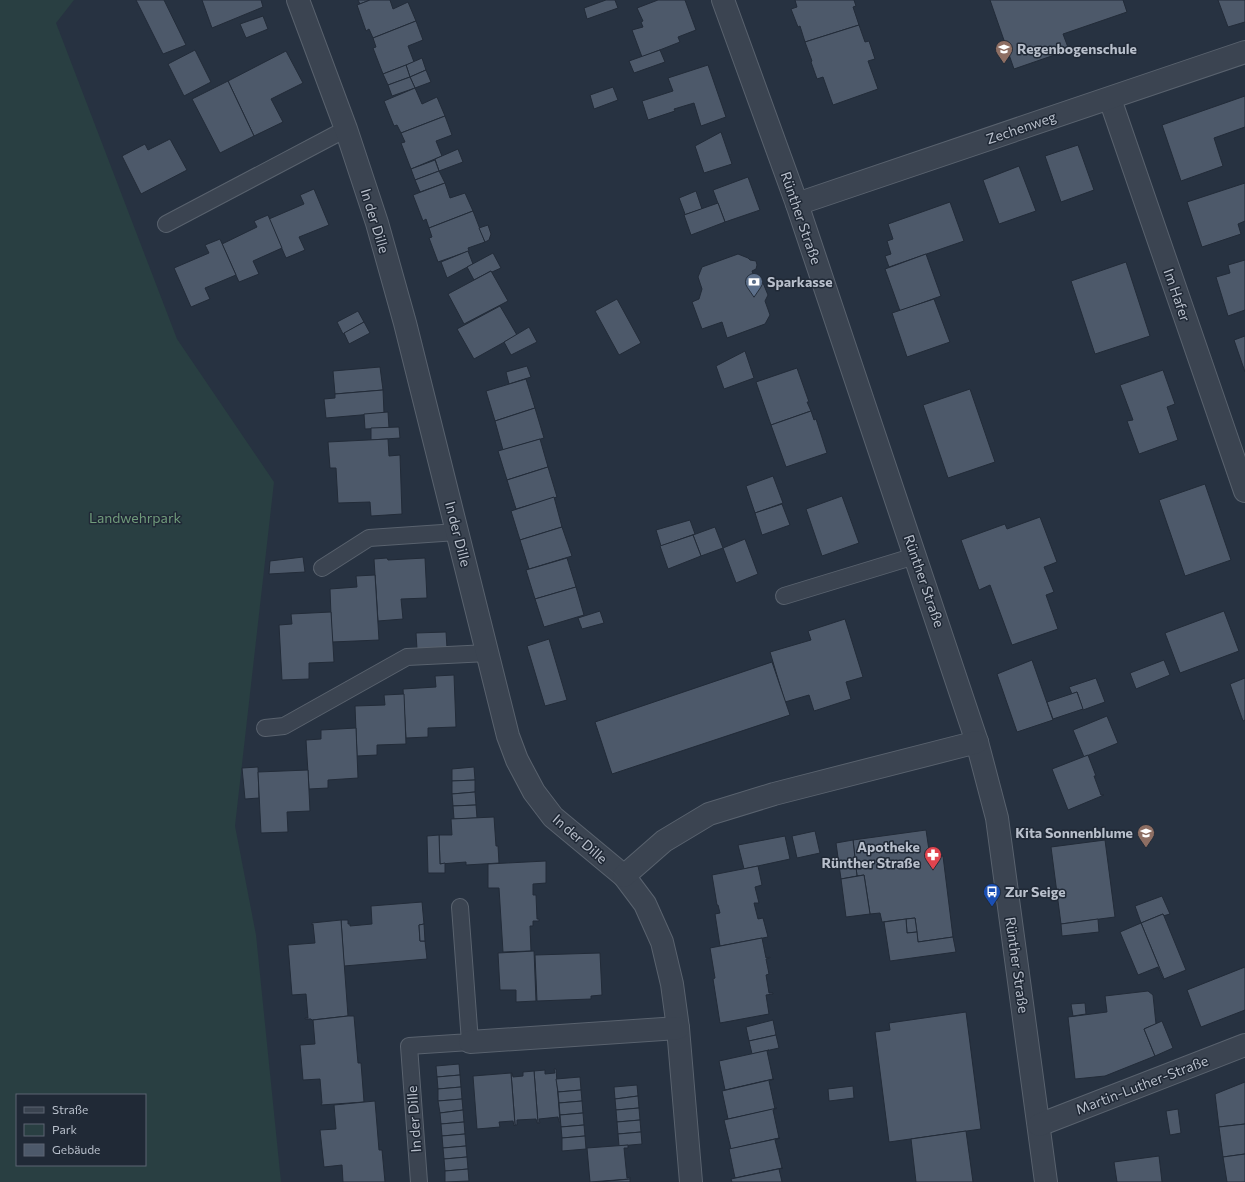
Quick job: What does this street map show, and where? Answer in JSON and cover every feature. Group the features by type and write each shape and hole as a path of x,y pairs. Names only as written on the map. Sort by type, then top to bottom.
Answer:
{"street":[{"name":"In der Dille","path":"298,0 346,129 377,223 398,300 508,736 517,760 534,792 553,817 624,876 645,904 662,942 672,984 678,1028 691,1182"},
{"name":"Rünther Straße","path":"723,0 796,204 977,742 997,818 1046,1182"},
{"name":"Zechenweg","path":"796,204 1245,52"},
{"name":"Im Hafer","path":"1110,98 1245,491"},
{"path":"624,876 664,841 709,814 774,794 977,742"},
{"name":"In der Dille","path":"470,1042 678,1028"},
{"name":"Martin-Luther-Straße","path":"1039,1125 1245,1045"}],"lane":[{"path":"166,224 346,129"},
{"path":"322,568 369,538 457,532"},
{"path":"784,596 915,556"},
{"path":"265,728 284,726 407,657 488,653"},
{"path":"460,907 470,1042"},
{"name":"In der Dille","path":"419,1182 409,1046 470,1042"}],"green space":[{"name":"Landwehrpark","path":"0,0 74,0 56,23 177,339 274,482 235,826 256,935 281,1182 0,1182"}],"building":[{"path":"136,0 164,0 186,45 163,54"},
{"path":"202,0 261,0 263,7 212,28"},
{"path":"358,0 370,0 360,4"},
{"path":"370,0 390,0 393,9 408,2 416,21 373,38 369,29 366,31 357,5"},
{"path":"606,0 615,0 618,8 587,19 584,8"},
{"path":"658,0 685,0 696,30 678,37 680,42 642,57 632,30 643,27 641,22 643,21 637,8"},
{"path":"795,0 854,0 856,6 853,7 859,25 805,42 800,26 798,27 791,9 797,7"},
{"path":"990,0 1123,0 1127,12 1063,34 1069,50 1014,69"},
{"path":"1218,0 1245,0 1245,22 1228,27"},
{"path":"263,16 268,29 246,38 240,24"},
{"path":"416,21 423,40 408,46 414,62 383,74 373,48 376,47 373,38"},
{"path":"859,25 865,42 869,41 875,59 868,61 878,89 833,105 823,77 817,79 805,42"},
{"path":"195,50 211,82 184,96 168,64"},
{"path":"660,50 665,62 634,73 629,61"},
{"path":"286,51 303,83 271,99 283,122 254,136 228,81"},
{"path":"422,58 426,70 410,77 406,65"},
{"path":"406,65 410,77 388,85 383,74"},
{"path":"708,65 726,117 701,126 694,103 674,109 675,111 648,120 642,101 673,91 668,78"},
{"path":"426,70 431,82 415,88 410,77"},
{"path":"410,77 415,88 392,96 388,85"},
{"path":"228,81 254,136 220,153 192,99"},
{"path":"613,87 618,100 594,109 590,95"},
{"path":"415,88 422,104 437,97 445,116 401,133 397,125 394,126 384,101"},
{"path":"1245,96 1245,127 1214,138 1223,166 1181,181 1162,125"},
{"path":"445,116 452,135 436,141 442,156 411,169 401,143 405,142 401,133"},
{"path":"721,132 732,164 704,173 695,146"},
{"path":"170,139 187,170 141,194 122,156 145,144 148,150"},
{"path":"1078,145 1094,190 1061,202 1045,156"},
{"path":"458,149 463,162 439,171 435,159"},
{"path":"435,160 439,171 415,180 411,169"},
{"path":"1019,166 1036,211 999,224 983,180"},
{"path":"439,171 445,183 420,192 415,180"},
{"path":"748,177 760,210 725,222 713,190"},
{"path":"445,183 450,198 465,193 473,211 429,228 426,219 423,221 413,195"},
{"path":"1245,183 1245,221 1238,224 1241,234 1202,247 1187,202"},
{"path":"314,189 329,225 299,237 305,250 286,258 269,219 304,204 300,195"},
{"path":"696,191 702,209 684,215 685,214 679,198"},
{"path":"950,202 964,241 889,267 885,256 891,254 887,241 893,239 888,224"},
{"path":"718,203 725,222 691,235 684,215"},
{"path":"473,211 485,242 468,248 469,251 438,262 429,238 432,237 429,228"},
{"path":"268,215 282,248 253,261 259,274 239,282 222,244 257,227 254,221"},
{"path":"488,225 491,234 489,240 485,242 479,228"},
{"path":"220,239 236,275 205,288 210,299 191,307 174,268 209,253 205,245"},
{"path":"468,251 473,264 447,278 441,262"},
{"path":"493,253 501,268 492,272 491,271 474,280 467,267"},
{"path":"738,254 750,260 756,261 756,269 752,271 756,282 763,283 768,295 765,301 770,315 765,324 727,338 722,322 702,329 692,302 699,299 702,289 698,277 702,267"},
{"path":"926,254 941,296 900,311 885,269"},
{"path":"1245,260 1245,310 1228,316 1216,277 1230,273 1228,265"},
{"path":"1126,262 1150,336 1095,354 1071,281"},
{"path":"491,271 508,301 464,324 448,294"},
{"path":"617,299 641,343 619,355 595,311"},
{"path":"934,299 950,342 907,357 892,313"},
{"path":"500,306 517,335 474,359 457,329"},
{"path":"358,311 364,322 343,334 337,322"},
{"path":"364,322 370,333 349,344 344,333"},
{"path":"529,327 537,342 511,355 504,342"},
{"path":"1245,336 1245,372 1234,340"},
{"path":"745,351 754,378 724,389 716,366"},
{"path":"527,366 531,377 509,384 506,372"},
{"path":"380,367 383,390 335,394 333,371"},
{"path":"797,368 811,411 771,425 756,382"},
{"path":"1163,370 1175,404 1167,407 1178,440 1139,454 1127,421 1133,420 1120,385"},
{"path":"526,379 535,408 495,421 486,391"},
{"path":"970,389 995,462 948,478 923,405"},
{"path":"383,390 384,413 326,418 324,399 335,398 335,394"},
{"path":"535,408 544,438 503,450 495,421"},
{"path":"811,411 814,420 816,419 827,453 786,467 771,425"},
{"path":"388,412 389,428 365,429 364,414"},
{"path":"399,427 400,438 371,440 371,428"},
{"path":"388,439 389,456 400,455 402,514 371,516 370,502 338,503 336,468 330,468 328,442"},
{"path":"540,439 548,467 507,480 498,451"},
{"path":"548,467 557,497 516,509 507,480"},
{"path":"773,476 783,503 755,513 746,486"},
{"path":"1205,484 1231,560 1185,576 1159,500"},
{"path":"842,496 859,543 822,556 806,509"},
{"path":"554,497 562,527 520,540 511,511"},
{"path":"782,504 790,525 762,535 755,513"},
{"path":"1040,517 1057,562 1044,567 1054,592 1046,595 1058,629 1012,645 990,585 979,590 961,540 1005,524 1007,529"},
{"path":"690,520 695,534 661,546 656,530"},
{"path":"562,527 572,556 529,569 520,540"},
{"path":"715,527 723,548 701,556 693,535"},
{"path":"693,535 701,556 668,569 660,546"},
{"path":"745,539 758,574 736,583 723,548"},
{"path":"303,557 305,572 269,574 270,561"},
{"path":"387,558 388,560 425,558 427,598 401,599 403,619 378,621 374,559"},
{"path":"567,558 576,587 535,599 526,570"},
{"path":"375,575 379,640 332,642 330,589 357,587 356,576"},
{"path":"576,587 584,615 544,627 535,599"},
{"path":"600,611 604,623 582,629 578,618"},
{"path":"1224,611 1239,651 1180,673 1165,633"},
{"path":"331,612 334,662 309,663 309,679 282,680 279,625 292,624 291,614"},
{"path":"845,619 863,677 846,682 851,699 814,711 809,695 785,702 770,652 811,640 808,631"},
{"path":"446,632 447,648 417,649 416,633"},
{"path":"549,639 567,700 545,706 527,646"},
{"path":"1032,660 1053,720 1017,732 997,674"},
{"path":"1164,660 1170,675 1136,689 1130,673"},
{"path":"772,662 790,715 612,774 595,722"},
{"path":"454,675 456,727 428,728 428,737 406,738 403,689 436,687 435,676"},
{"path":"1096,678 1105,702 1083,710 1077,692 1072,694 1069,687"},
{"path":"1245,678 1245,720 1243,721 1230,684"},
{"path":"1077,692 1083,709 1053,719 1047,702"},
{"path":"404,694 406,744 377,745 377,755 357,756 355,706 385,705 384,695"},
{"path":"1107,716 1118,743 1084,757 1073,730"},
{"path":"356,728 358,778 328,780 328,788 309,789 306,740 321,739 321,730"},
{"path":"1088,755 1101,795 1104,795 1068,810 1052,769"},
{"path":"258,767 259,798 245,799 242,768"},
{"path":"474,767 475,780 452,781 452,769"},
{"path":"308,770 310,811 287,812 288,832 261,833 258,772"},
{"path":"475,780 475,792 452,794 452,781"},
{"path":"475,792 476,805 453,806 452,794"},
{"path":"476,805 477,818 454,819 453,806"},
{"path":"494,817 499,863 466,865 466,862 440,864 439,835 452,835 451,819"},
{"path":"926,830 930,857 943,856 953,937 918,942 915,918 882,922 880,913 870,914 864,875 857,876 853,840"},
{"path":"815,831 820,853 797,858 792,836"},
{"path":"439,835 440,864 445,863 445,873 428,873 427,836"},
{"path":"785,836 790,859 744,869 738,845"},
{"path":"853,840 857,876 841,879 836,843"},
{"path":"1105,840 1115,917 1061,924 1051,847"},
{"path":"546,861 546,883 533,884 533,895 536,895 537,919 539,919 539,921 533,921 533,926 530,926 531,951 503,952 499,888 488,888 488,864"},
{"path":"758,866 762,885 755,887 759,903 754,903 758,919 763,918 768,937 720,946 715,914 720,913 717,905 712,875"},
{"path":"864,875 870,914 846,917 841,879"},
{"path":"1162,896 1170,914 1163,916 1163,914 1141,923 1135,906"},
{"path":"422,902 424,924 419,925 420,941 425,941 427,959 344,966 341,920 348,920 348,924 350,924 350,926 372,924 371,906"},
{"path":"1163,914 1186,970 1164,979 1141,923"},
{"path":"915,918 917,932 907,933 906,919"},
{"path":"906,919 907,933 917,932 918,942 953,937 956,952 890,961 884,922"},
{"path":"1098,919 1099,932 1062,936 1061,924"},
{"path":"341,920 348,1016 312,1020 305,1019 308,1018 306,994 292,995 288,945 315,943 312,923"},
{"path":"1141,923 1164,979 1158,967 1138,975 1120,932"},
{"path":"424,924 425,941 420,941 419,925"},
{"path":"762,938 766,958 770,957 766,959 769,974 766,975 769,993 773,993 766,995 769,1014 720,1023 710,948"},
{"path":"534,951 536,1001 516,1002 516,990 500,990 498,953"},
{"path":"600,953 602,995 591,996 591,999 537,1001 535,955"},
{"path":"1245,967 1245,1010 1201,1027 1187,990"},
{"path":"1148,991 1153,995 1156,1024 1144,1029 1155,1056 1105,1076 1075,1079 1068,1017 1107,1012 1105,996"},
{"path":"1085,1003 1086,1014 1073,1016 1071,1004"},
{"path":"966,1012 981,1129 889,1142 875,1032 890,1030 889,1023"},
{"path":"354,1016 358,1063 361,1063 364,1102 321,1105 320,1079 303,1080 300,1045 315,1044 313,1020"},
{"path":"773,1020 776,1035 749,1041 746,1027"},
{"path":"1162,1021 1173,1048 1155,1056 1144,1029"},
{"path":"776,1035 779,1048 752,1054 749,1041"},
{"path":"769,1050 767,1051 773,1079 725,1090 719,1061"},
{"path":"459,1064 460,1075 437,1077 436,1066"},
{"path":"554,1069 556,1069 560,1122 558,1117 539,1119 540,1123 538,1123 534,1071 545,1070 545,1074 555,1073"},
{"path":"534,1071 538,1123 536,1119 517,1120 517,1125 515,1125 511,1073 513,1077 523,1076 523,1072"},
{"path":"511,1073 515,1125 514,1126 513,1121 499,1122 500,1127 477,1129 473,1076"},
{"path":"460,1075 461,1087 438,1089 437,1077"},
{"path":"580,1077 581,1090 558,1092 556,1079"},
{"path":"774,1079 769,1081 775,1109 728,1119 722,1091"},
{"path":"1245,1082 1245,1124 1219,1127 1215,1094"},
{"path":"637,1085 638,1096 615,1099 614,1087"},
{"path":"853,1086 854,1098 829,1101 828,1089"},
{"path":"461,1087 462,1099 438,1101 438,1089"},
{"path":"581,1090 582,1101 559,1103 558,1092"},
{"path":"638,1096 639,1108 616,1110 615,1099"},
{"path":"462,1099 463,1110 440,1113 438,1101"},
{"path":"375,1101 379,1150 382,1150 385,1182 343,1182 342,1165 324,1167 320,1130 336,1129 334,1105"},
{"path":"582,1101 583,1113 560,1115 559,1103"},
{"path":"639,1108 640,1120 617,1122 616,1110"},
{"path":"777,1108 773,1110 779,1138 731,1149 724,1120"},
{"path":"1178,1109 1181,1133 1170,1135 1166,1111"},
{"path":"463,1110 464,1122 441,1124 440,1113"},
{"path":"583,1113 584,1125 561,1127 560,1115"},
{"path":"640,1120 641,1132 618,1134 617,1122"},
{"path":"464,1122 465,1134 442,1136 441,1124"},
{"path":"1245,1124 1245,1154 1223,1157 1219,1127"},
{"path":"584,1125 585,1136 562,1138 561,1127"},
{"path":"966,1131 973,1182 916,1182 911,1139"},
{"path":"641,1132 642,1144 619,1146 618,1134"},
{"path":"465,1134 466,1146 443,1148 442,1136"},
{"path":"585,1136 586,1149 562,1151 562,1138"},
{"path":"780,1138 775,1140 782,1168 735,1178 729,1149"},
{"path":"628,1145 628,1148 624,1148 627,1178 630,1177 630,1179 590,1182 587,1148"},
{"path":"466,1146 467,1157 444,1159 443,1148"},
{"path":"1245,1154 1245,1182 1227,1182 1223,1157"},
{"path":"1159,1156 1162,1182 1117,1182 1114,1162"},
{"path":"467,1157 468,1169 445,1171 444,1159"},
{"path":"783,1168 779,1169 782,1182 732,1182 731,1179"},
{"path":"468,1169 469,1181 445,1182 445,1171"},
{"path":"630,1179 630,1182 598,1182"}],"place":[{"name":"Regenbogenschule","path":"1004,64"},
{"name":"Sparkasse","path":"754,297"},
{"name":"Kita Sonnenblume","path":"1146,848"},
{"name":"Apotheke Rünther Straße","path":"933,870"},
{"name":"Zur Seige","path":"992,907"}]}
